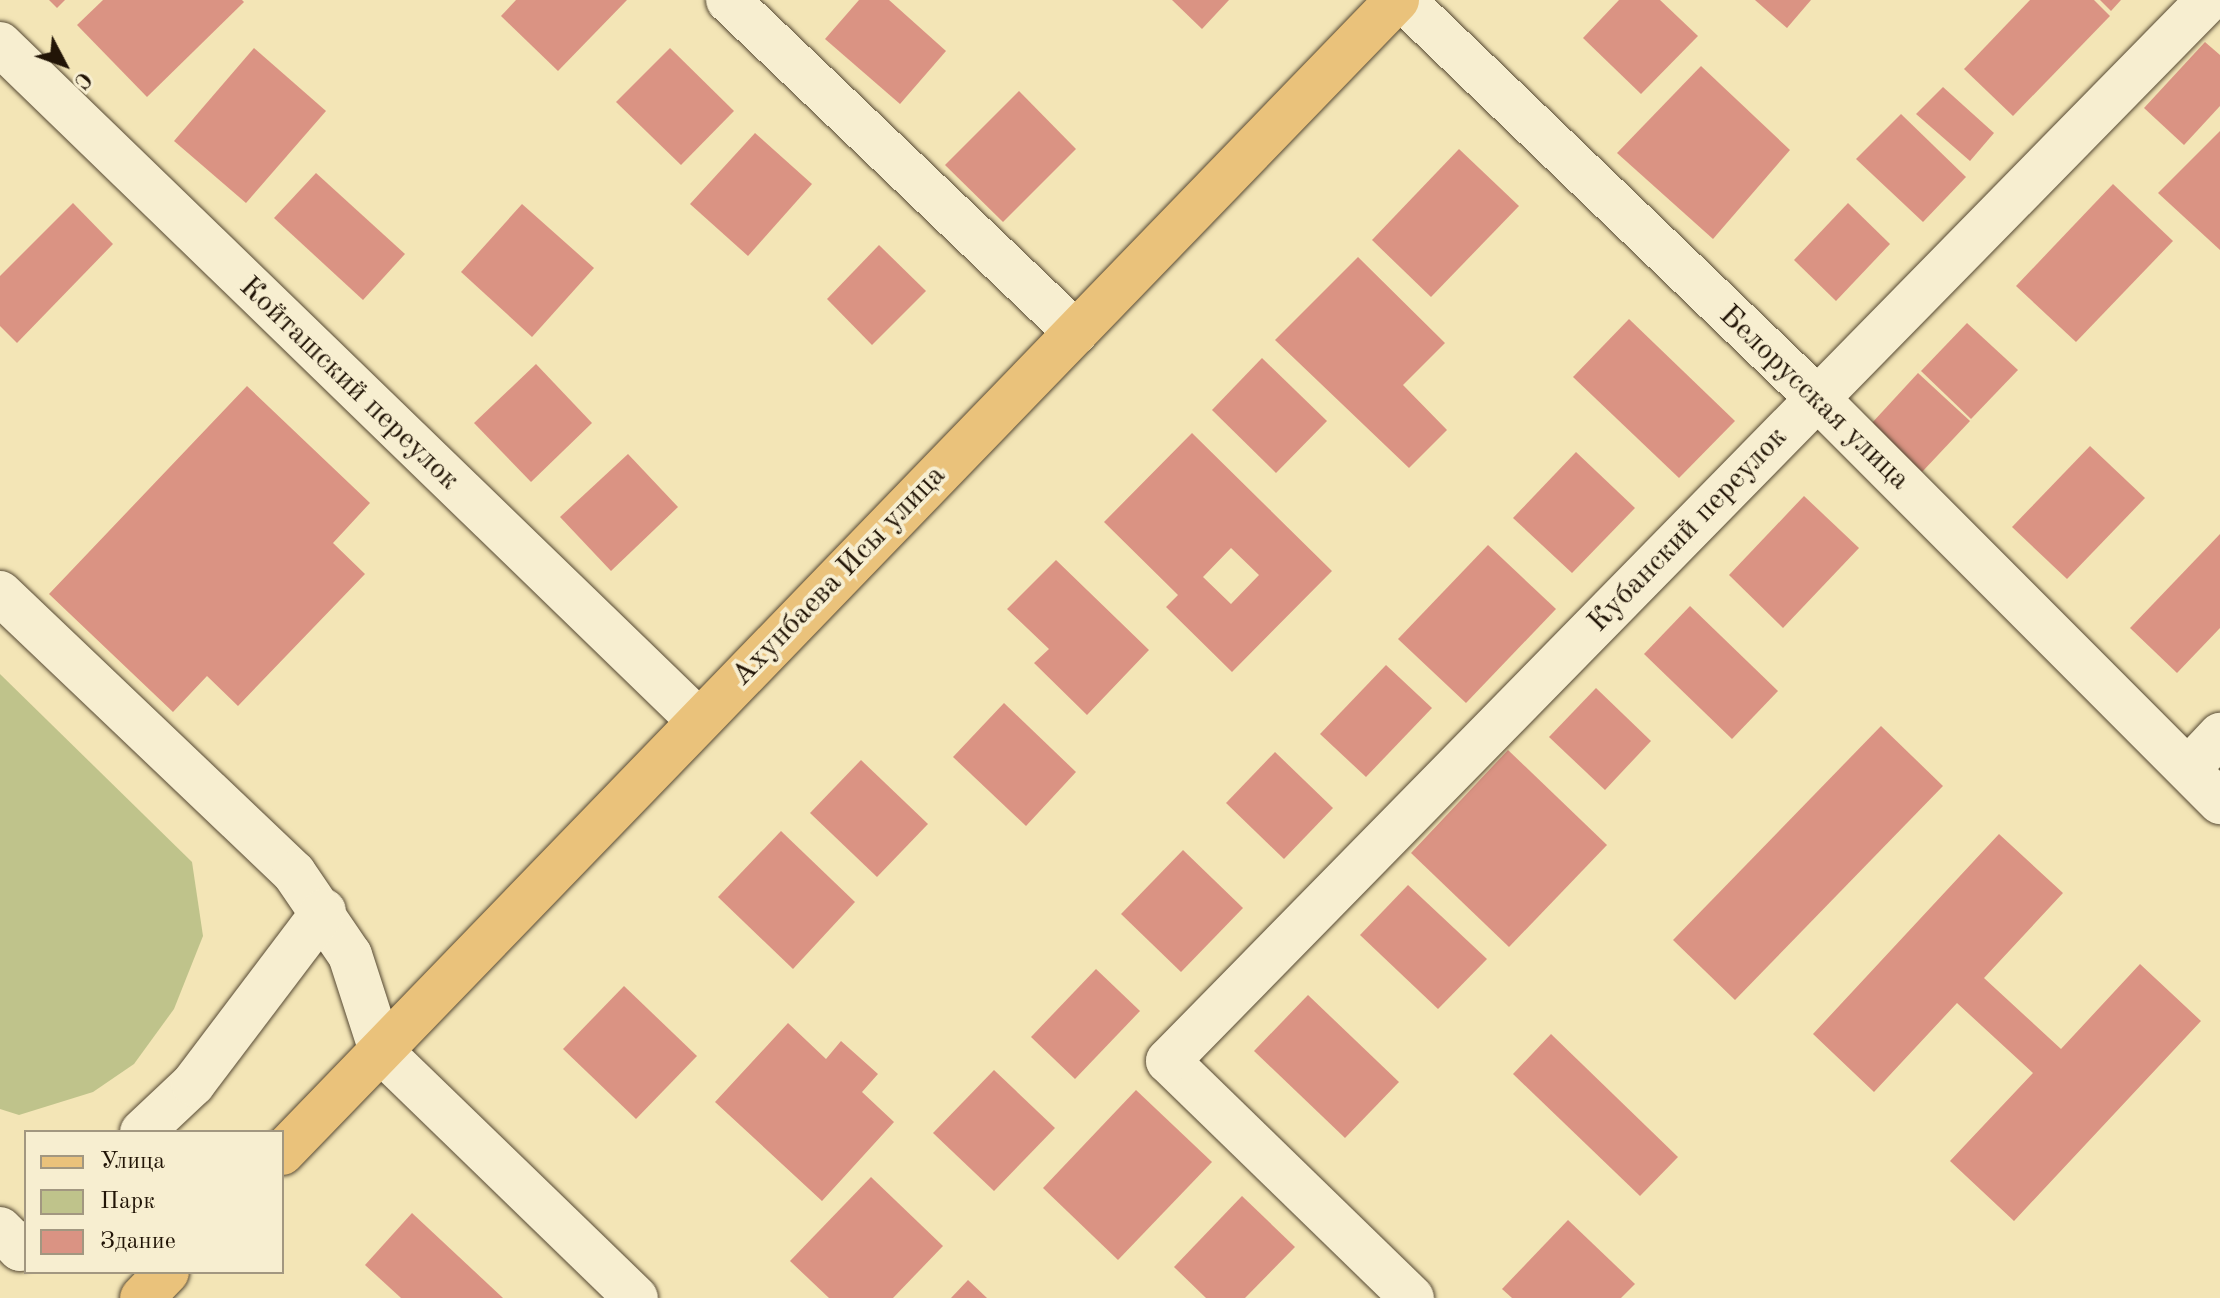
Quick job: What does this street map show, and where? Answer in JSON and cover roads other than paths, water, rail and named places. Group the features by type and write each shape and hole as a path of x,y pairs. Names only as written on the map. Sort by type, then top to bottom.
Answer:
{"main road":[{"name":"Ахунбаева Исы улица","path":"284,1151 1400,0"},
{"path":"142,1298 165,1274"}],"street":[{"path":"728,0 1076,332"},
{"name":"Белорусская улица","path":"1400,0 1817,398 2220,802"},
{"name":"Кубанский переулок","path":"1412,1298 1168,1061 2208,0"},
{"name":"Койташский переулок","path":"0,44 699,721"},
{"path":"0,593 294,873 324,911 350,955 381,1051 636,1298"},
{"path":"2188,769 2220,735"},
{"path":"144,1130 193,1084 324,911"},
{"path":"0,1229 20,1249 24,1245"}]}
